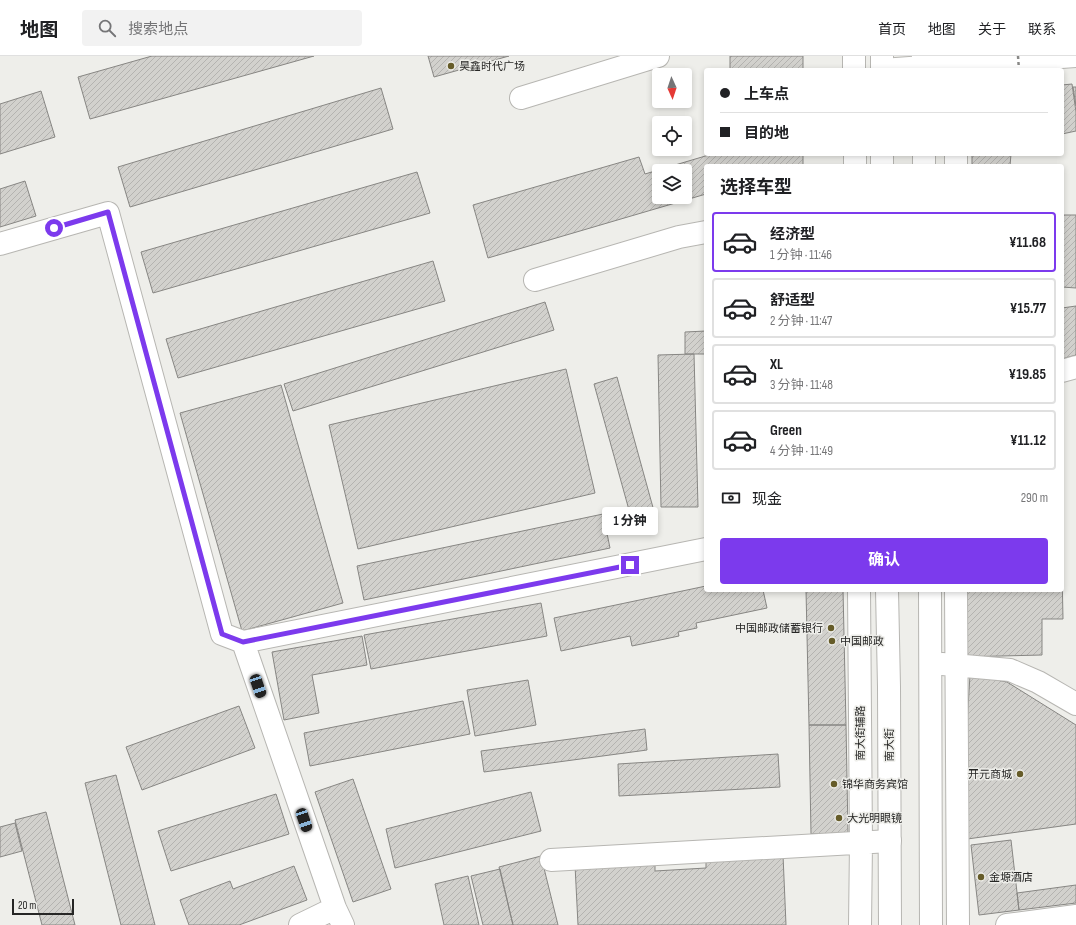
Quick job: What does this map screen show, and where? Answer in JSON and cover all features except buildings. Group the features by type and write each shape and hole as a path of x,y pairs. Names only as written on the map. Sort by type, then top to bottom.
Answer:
{"street":[{"path":"522,98 658,56"},
{"path":"854,56 854,68"},
{"path":"882,56 882,68"},
{"path":"896,68 923,64 954,64 1076,56"},
{"path":"0,244 108,212 222,634 243,642 704,549"},
{"path":"535,280 679,237 704,232"},
{"path":"1064,370 1076,367"},
{"name":"南大街辅路","path":"859,592 861,843 860,925"},
{"name":"南大街","path":"887,592 890,925"},
{"path":"930,592 931,925"},
{"path":"956,592 958,925"},
{"path":"243,642 339,917 300,925"},
{"path":"931,663 1010,670 1038,682 1076,704"},
{"path":"551,860 890,841"},
{"path":"1007,925 1076,916"}],"path":[{"path":"1018,56 1019,68"}],"place":[{"name":"昊鑫时代广场","path":"451,66"},
{"name":"中国邮政储蓄银行","path":"831,628"},
{"name":"中国邮政","path":"832,641"},
{"name":"开元商城","path":"1020,774"},
{"name":"锦华商务宾馆","path":"834,784"},
{"name":"大光明眼镜","path":"839,818"},
{"name":"金塬酒店","path":"981,877"}],"route":[{"path":"54,228 108,212 222,634 243,642 630,565"}]}
